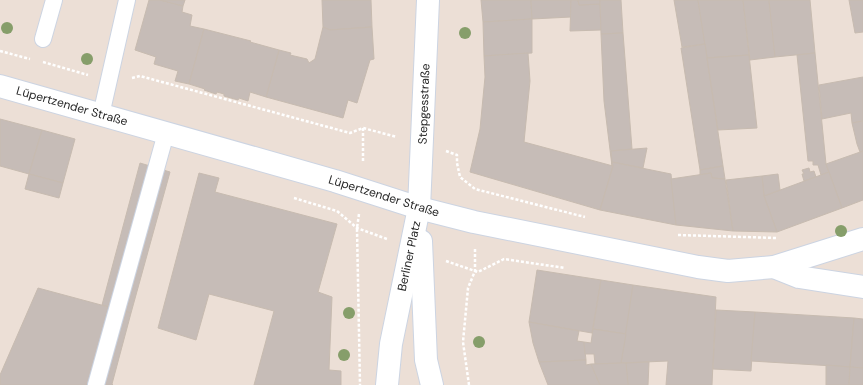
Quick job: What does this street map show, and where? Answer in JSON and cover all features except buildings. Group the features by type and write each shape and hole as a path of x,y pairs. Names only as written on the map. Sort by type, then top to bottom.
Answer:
{"street":[{"name":"Stepgesstraße","path":"420,208 428,0"},
{"name":"Lüpertzender Straße","path":"0,86 361,189 420,208 474,222 698,266 728,270 774,267 863,239"},
{"name":"Berliner Platz","path":"387,385 391,344 420,208"},
{"name":"Berliner Platz","path":"420,208 426,360 432,385"},
{"name":"Lüpertzender Straße","path":"774,267 799,277 863,287"}],"lane":[{"path":"43,39 54,0"},
{"path":"101,115 127,0"},
{"path":"96,385 166,133"}],"path":[{"path":"0,51 34,60"},
{"path":"41,62 108,81 140,76 350,133 363,128 422,143 457,155 460,177 475,189 590,218"},
{"path":"360,385 357,228 364,160 363,128"},
{"path":"674,235 782,239"},
{"path":"469,385 463,342 468,288 475,271"}]}
